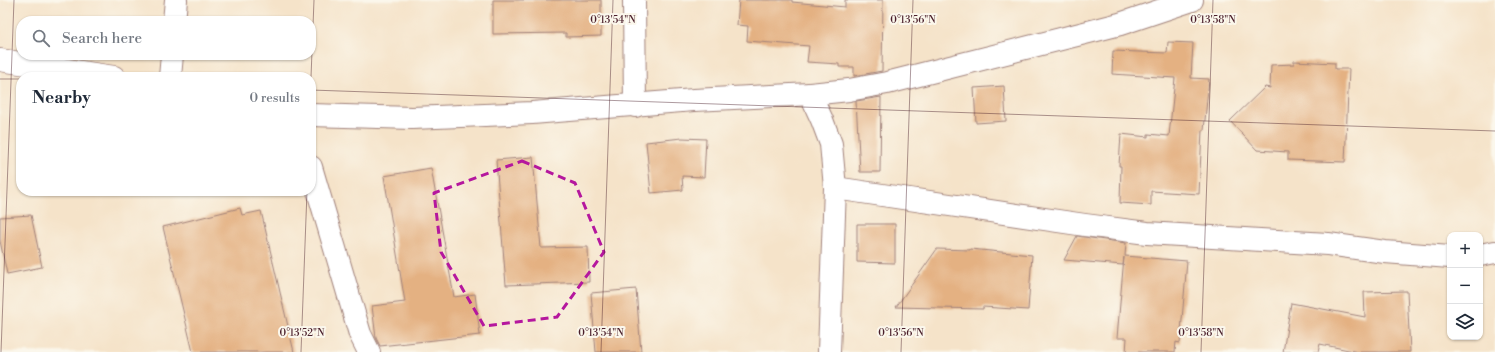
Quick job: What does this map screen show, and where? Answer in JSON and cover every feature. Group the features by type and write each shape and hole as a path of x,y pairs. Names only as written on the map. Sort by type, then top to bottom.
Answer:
{"street":[{"path":"174,16 176,0"},
{"path":"634,0 635,106"},
{"path":"316,115 412,118 532,113 635,106 694,100 810,94 849,90 887,83 1120,24 1192,0"},
{"path":"0,60 80,72"},
{"path":"170,72 172,60"},
{"path":"810,94 831,144 835,188 829,352"},
{"path":"316,184 360,334 369,352"},
{"path":"835,188 1147,233 1328,244 1385,252 1447,257"},
{"path":"1483,254 1495,252"}],"highlighted area":[{"path":"522,161 575,183 604,252 557,317 484,326 441,252 434,193"}],"building":[{"path":"493,0 601,0 601,36 566,37 566,33 493,34"},
{"path":"739,0 792,0 792,2 845,7 845,0 883,0 882,71 854,76 854,67 839,67 839,64 807,62 809,46 747,41 748,26 737,25"},
{"path":"1168,42 1193,43 1191,78 1209,79 1204,130 1202,130 1199,194 1151,191 1151,205 1120,203 1121,166 1119,166 1121,134 1148,137 1148,134 1169,136 1175,78 1112,74 1113,51 1167,53"},
{"path":"1294,61 1335,63 1335,69 1349,69 1345,162 1288,160 1288,152 1257,150 1230,121 1265,87 1270,88 1271,65 1294,64"},
{"path":"1004,86 1006,121 976,123 974,88"},
{"path":"881,97 880,172 860,172 856,101"},
{"path":"682,138 706,139 704,177 682,176 683,190 651,193 646,142"},
{"path":"533,157 541,248 588,247 589,282 506,285 496,160"},
{"path":"431,168 454,297 475,294 480,335 380,346 376,338 372,306 405,302 384,176"},
{"path":"240,208 242,215 261,211 294,352 193,352 163,227"},
{"path":"31,215 42,267 7,274 0,241 0,217"},
{"path":"857,224 895,224 895,263 857,262"},
{"path":"1077,236 1126,243 1125,256 1187,261 1180,343 1176,342 1175,352 1126,352 1127,338 1117,338 1124,257 1123,265 1064,260"},
{"path":"937,249 970,249 1032,255 1028,310 983,307 983,309 896,307"},
{"path":"636,289 641,352 596,352 591,293"},
{"path":"1407,291 1410,352 1358,352 1320,344 1318,352 1283,352 1291,303 1365,317 1364,292"}]}
